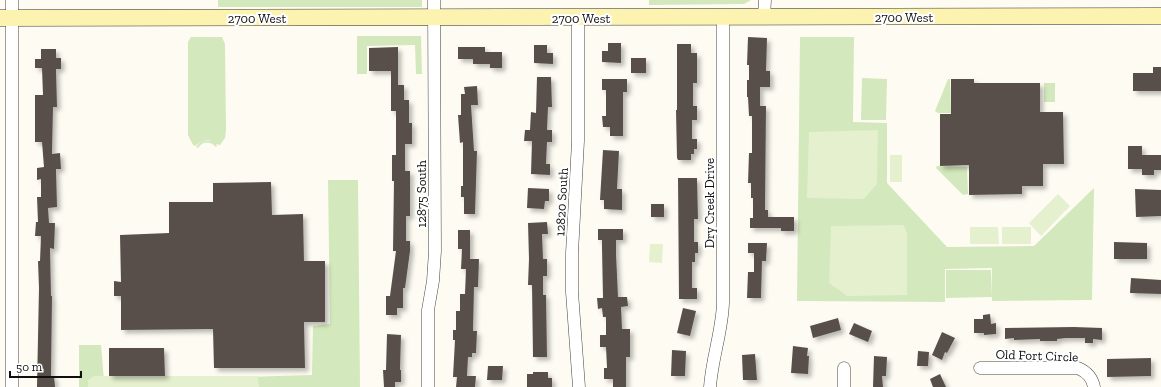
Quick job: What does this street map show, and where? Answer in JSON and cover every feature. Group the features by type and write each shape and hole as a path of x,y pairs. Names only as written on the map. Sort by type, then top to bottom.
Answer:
{"main road":[{"name":"2700 West","path":"6,18 1161,16"}],"street":[{"path":"12,0 6,18 6,281 12,387"},
{"name":"12875 South","path":"428,387 428,310 433,281 435,252 434,0"},
{"path":"764,17 765,0"},
{"name":"Dry Creek Drive","path":"710,387 713,360 723,318 723,17"},
{"name":"12820 South","path":"578,18 578,141 572,253 572,292 579,387"},
{"path":"844,368 844,387"},
{"name":"Old Fort Circle","path":"980,368 1073,368 1083,370 1092,382"}],"green space":[{"path":"218,0 422,0 422,7 218,7"},
{"path":"649,0 751,0 744,4 649,5"},
{"path":"357,36 421,36 422,74 416,74 415,45 367,46 367,74 357,74"},
{"path":"191,37 222,37 225,44 226,130 225,138 220,145 216,144 216,147 211,144 204,143 198,148 196,147 202,142 214,142 208,140 204,141 199,143 195,146 188,135 188,42"},
{"path":"800,37 854,37 853,122 887,123 887,183 947,247 1034,246 1094,188 1092,300 992,301 992,268 945,269 945,302 797,301"},
{"path":"862,78 887,79 886,120 861,120"},
{"path":"948,79 950,79 951,113 938,113 935,111"},
{"path":"1044,83 1055,83 1055,102 1044,102"},
{"path":"878,130 877,184 864,199 807,198 809,132"},
{"path":"890,155 902,155 902,182 890,182"},
{"path":"937,166 967,167 968,194 963,195 936,168"},
{"path":"328,180 358,180 360,387 79,387 79,345 101,345 104,381 312,375 313,326 330,324"},
{"path":"1058,194 1070,206 1041,236 1029,223"},
{"path":"904,225 907,234 907,295 847,296 829,283 831,226"},
{"path":"970,227 998,227 999,244 970,244"},
{"path":"1002,227 1031,227 1031,244 1002,244"},
{"path":"650,244 663,244 662,263 649,262"},
{"path":"946,270 991,270 992,297 946,298"},
{"path":"94,376 258,376 259,387 88,387 88,380"}],"building":[{"path":"748,37 767,38 766,71 770,71 770,87 760,87 760,106 766,106 765,210 768,210 768,217 794,217 794,231 781,231 781,228 750,228 750,218 753,218 753,198 751,198 751,183 748,183 749,153 752,153 752,116 749,116 747,97 747,80 749,80 749,65 747,65"},
{"path":"608,43 621,43 621,63 602,62 602,51 608,51"},
{"path":"677,44 691,44 691,53 697,53 697,83 693,83 693,106 697,106 697,120 692,120 692,139 697,139 697,149 694,149 694,154 691,154 691,160 678,160 677,158"},
{"path":"534,45 547,45 547,53 553,53 553,64 534,63"},
{"path":"398,47 398,85 404,85 404,100 409,100 409,123 412,123 412,144 405,144 405,171 410,171 410,216 406,216 406,241 410,241 410,251 405,288 403,288 403,308 397,308 397,315 386,315 386,296 390,296 396,251 393,251 394,181 392,181 392,155 396,155 396,111 391,111 391,71 369,71 369,48"},
{"path":"458,47 485,47 485,52 502,52 502,68 490,68 490,64 473,64 473,59 458,59"},
{"path":"41,49 56,49 56,58 61,58 61,69 56,69 57,107 53,107 52,154 60,153 61,169 56,169 57,207 48,208 49,223 55,223 54,249 50,248 52,296 51,376 54,376 55,387 37,387 39,288 38,261 40,261 41,236 35,236 36,222 38,222 37,197 41,197 41,179 37,180 37,168 44,167 42,142 35,142 35,95 43,95 42,68 35,68 35,59 41,59"},
{"path":"631,58 646,58 646,73 631,73"},
{"path":"1153,67 1161,67 1161,91 1133,91 1133,73 1153,73"},
{"path":"537,77 551,77 552,107 548,107 547,130 552,130 552,142 547,142 546,164 550,164 550,175 531,174 532,141 524,141 525,130 530,130 531,112 536,113"},
{"path":"602,79 627,79 627,92 623,92 623,136 610,136 610,127 603,127 602,116 606,116 606,90 602,90"},
{"path":"951,79 974,79 974,83 1040,83 1040,112 1063,112 1064,164 1043,164 1043,186 1022,186 1022,194 969,195 969,165 940,166 940,114 951,114"},
{"path":"477,86 478,105 471,105 474,151 477,151 475,214 464,214 464,197 461,197 461,186 463,186 463,142 460,143 458,115 461,115 461,94 465,94 464,87"},
{"path":"1128,146 1142,146 1142,155 1161,155 1161,170 1154,170 1154,175 1142,175 1142,169 1128,169"},
{"path":"603,150 619,151 617,189 622,189 622,210 604,209 604,200 600,200"},
{"path":"678,178 697,178 698,219 694,219 694,242 698,242 698,253 695,253 695,262 692,262 692,288 697,288 697,299 679,299"},
{"path":"271,182 272,215 303,214 304,261 325,261 325,322 304,322 305,368 214,368 213,329 121,330 121,296 114,296 114,281 121,282 120,235 169,233 169,202 213,202 213,183"},
{"path":"528,188 549,189 549,201 545,201 544,209 527,208"},
{"path":"1135,189 1161,190 1161,216 1136,217"},
{"path":"651,204 664,204 664,217 651,217"},
{"path":"547,222 548,234 542,234 543,259 547,259 547,276 543,276 543,295 546,295 547,357 533,357 532,285 528,285 528,223"},
{"path":"598,229 623,229 623,240 616,240 616,254 618,297 627,297 628,306 621,307 622,329 630,329 630,357 626,357 626,387 613,387 613,379 604,379 604,368 607,368 606,347 600,347 600,335 606,335 606,317 603,317 602,308 598,309 597,298 603,298 602,240 598,240"},
{"path":"458,230 470,230 470,259 479,259 478,287 474,287 473,331 477,331 476,353 472,353 472,357 468,357 467,376 476,376 475,387 456,387 457,377 453,377 455,340 453,340 453,330 456,330 456,311 460,311 460,294 465,294 466,269 461,269 462,249 458,249"},
{"path":"1114,242 1147,243 1147,259 1114,259"},
{"path":"748,243 767,243 766,261 762,261 761,298 747,298 748,272 754,272 754,253 748,253"},
{"path":"1131,278 1161,280 1161,294 1130,293"},
{"path":"683,308 696,311 690,336 677,333"},
{"path":"990,314 991,324 996,323 996,334 984,335 984,333 974,333 974,319 983,319 983,315"},
{"path":"838,318 841,330 813,338 810,326"},
{"path":"854,323 872,331 868,342 849,334"},
{"path":"1005,328 1102,328 1102,340 1093,339 1093,343 1085,343 1085,338 1066,338 1057,339 1057,341 1040,341 1040,339 1014,340 1014,338 1005,339"},
{"path":"942,332 955,338 947,353 945,352 942,360 932,355"},
{"path":"387,334 401,335 401,382 395,382 395,387 384,387 383,370 386,370"},
{"path":"793,346 808,348 808,374 791,373"},
{"path":"109,348 164,348 165,376 109,376"},
{"path":"672,350 686,351 685,376 671,376"},
{"path":"918,351 929,352 928,366 917,366"},
{"path":"755,354 757,380 743,380 742,355"},
{"path":"874,356 887,357 886,376 882,376 883,387 873,387"},
{"path":"1151,358 1151,376 1107,377 1107,359"},
{"path":"488,366 503,366 502,380 487,380"},
{"path":"533,372 548,372 548,378 552,378 552,387 527,387 527,374 533,374"},
{"path":"940,374 946,387 933,387 930,379"}]}
